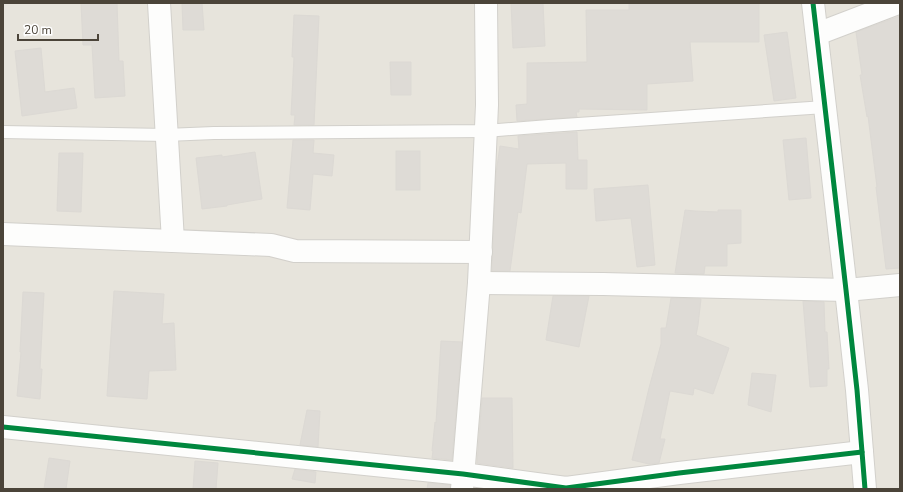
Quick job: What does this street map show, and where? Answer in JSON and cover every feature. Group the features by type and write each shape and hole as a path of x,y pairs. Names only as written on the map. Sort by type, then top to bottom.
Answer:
{"street":[{"path":"159,3 173,241"},
{"path":"462,481 481,252 487,105 486,3"},
{"path":"813,3 856,382 865,489"},
{"path":"817,34 898,3"},
{"path":"3,234 271,245 295,251 481,252"},
{"path":"479,283 603,284 846,290 900,285"},
{"path":"3,427 462,481 566,488 862,452"}],"lane":[{"path":"3,132 166,135 222,133 486,131 825,107"}],"shaded area":[{"path":"3,3 900,3 900,489 3,489"}],"building":[{"path":"81,3 117,3 119,61 123,61 125,96 95,98 92,45 83,45"},
{"path":"182,3 202,3 204,30 183,30"},
{"path":"511,3 543,3 545,46 513,48"},
{"path":"629,3 759,3 759,42 690,42 693,81 647,84 647,110 579,109 579,112 576,112 577,117 517,121 516,105 527,104 527,63 587,62 586,10 629,10"},
{"path":"294,15 319,16 314,125 294,125 295,115 291,115 294,57 292,57"},
{"path":"900,16 900,268 886,269 868,116 867,117 860,75 862,75 856,32"},
{"path":"787,32 796,98 774,101 764,35"},
{"path":"41,48 45,92 74,88 77,108 22,116 15,51"},
{"path":"390,62 411,62 411,95 391,95"},
{"path":"577,132 578,160 587,160 587,189 566,189 566,163 527,164 521,213 518,212 510,271 492,271 496,173 500,146 519,149 518,136"},
{"path":"806,138 811,198 789,200 783,140"},
{"path":"293,140 314,140 313,153 334,155 332,176 313,174 310,210 287,208"},
{"path":"396,151 420,151 420,190 396,190"},
{"path":"255,152 262,199 202,209 196,158 222,155 222,157"},
{"path":"59,153 83,153 81,212 57,211"},
{"path":"648,185 655,265 637,267 631,218 596,221 594,189"},
{"path":"685,210 718,212 718,210 741,210 741,243 727,244 727,266 705,266 704,274 675,273"},
{"path":"114,291 164,294 162,324 174,323 176,370 149,371 147,399 107,396"},
{"path":"23,292 44,293 40,399 17,396 21,352"},
{"path":"553,296 589,296 579,347 546,340"},
{"path":"671,298 701,299 696,335 729,348 713,394 694,388 693,395 670,391 660,439 665,439 659,463 649,464 632,460 661,344 661,328 666,328"},
{"path":"803,301 824,302 825,332 827,332 829,369 827,369 827,386 810,387"},
{"path":"441,341 462,342 452,460 432,458 435,422 436,423"},
{"path":"752,373 776,375 771,412 748,405"},
{"path":"482,398 512,398 513,468 477,463"},
{"path":"307,410 320,411 318,447 300,445"},
{"path":"49,458 70,461 66,489 44,489"},
{"path":"195,461 218,463 216,489 193,489"},
{"path":"295,469 316,472 315,483 292,479"},
{"path":"428,483 450,485 450,489 427,489"}],"cycle path":[{"path":"813,3 857,390 865,489"},
{"path":"3,427 463,474 566,488 679,473 862,452"}]}
